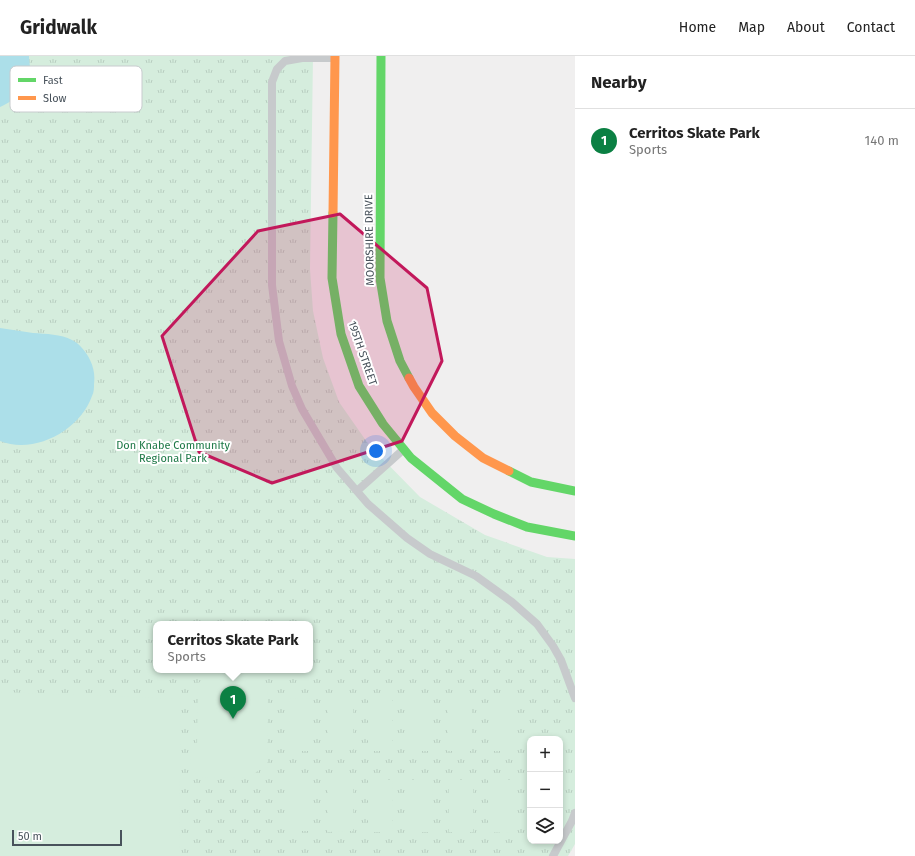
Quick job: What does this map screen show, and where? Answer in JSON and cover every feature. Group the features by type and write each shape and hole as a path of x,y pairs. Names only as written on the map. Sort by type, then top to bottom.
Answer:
{"street":[{"name":"MOORSHIRE DRIVE","path":"381,56 380,278 386,321 400,361 414,387 432,413 455,436 483,458 531,482 575,491"},
{"name":"195TH STREET","path":"335,57 332,278 341,334 359,386 383,424 411,458 462,499 527,527 575,536"}],"lane":[{"path":"335,57 302,58 285,61 277,69 272,82 272,285 279,341 292,386 302,409 337,468 368,504 407,538 430,554 476,576 512,602 536,624 553,646 561,660 575,698"},
{"path":"357,491 404,449"},
{"path":"553,856 575,813"}],"highlighted area":[{"path":"340,214 427,288 442,361 402,441 272,483 199,452 162,336 258,231"}],"green space":[{"name":"Don Knabe Community Regional Park","path":"0,56 313,56 310,269 313,311 323,358 339,402 369,445 420,497 485,535 547,557 575,559 575,844 568,856 0,856"},
{"path":"207,678 255,678 264,682 267,686 267,770 259,770 248,778 200,777 190,768 191,749 197,749 198,686 201,680"},
{"path":"0,692 181,699 179,856 0,856"},
{"path":"312,698 312,751 288,751 288,699"},
{"path":"328,698 353,698 353,750 328,750"},
{"path":"368,698 392,698 392,751 368,751"},
{"path":"409,698 433,698 433,751 409,751"},
{"path":"448,699 472,699 472,751 448,751"},
{"path":"489,699 513,699 513,751 489,751"},
{"path":"288,778 312,778 312,831 288,831"},
{"path":"328,779 353,779 353,831 328,832"},
{"path":"368,780 393,780 392,832 368,832"},
{"path":"408,780 433,780 432,832 408,832"},
{"path":"449,780 473,780 473,832 449,832"},
{"path":"488,780 513,780 513,833 488,832"}],"water":[{"path":"0,56 29,56 30,66 10,66 10,102 0,107"},
{"path":"0,328 68,338 80,346 89,357 94,375 93,394 86,408 67,429 41,442 27,445 0,441"}],"traffic: fast":[{"path":"381,56 380,278 387,321 400,361 409,378"},
{"path":"333,213 332,278 341,334 359,386 383,424 411,458 462,499 527,527 575,536"},
{"path":"509,471 531,482 575,491"}],"traffic: slow":[{"path":"333,213 335,56"},
{"path":"409,378 432,413 455,436 483,458 509,471"}],"place":[{"name":"Cerritos Skate Park","path":"233,719"}]}
